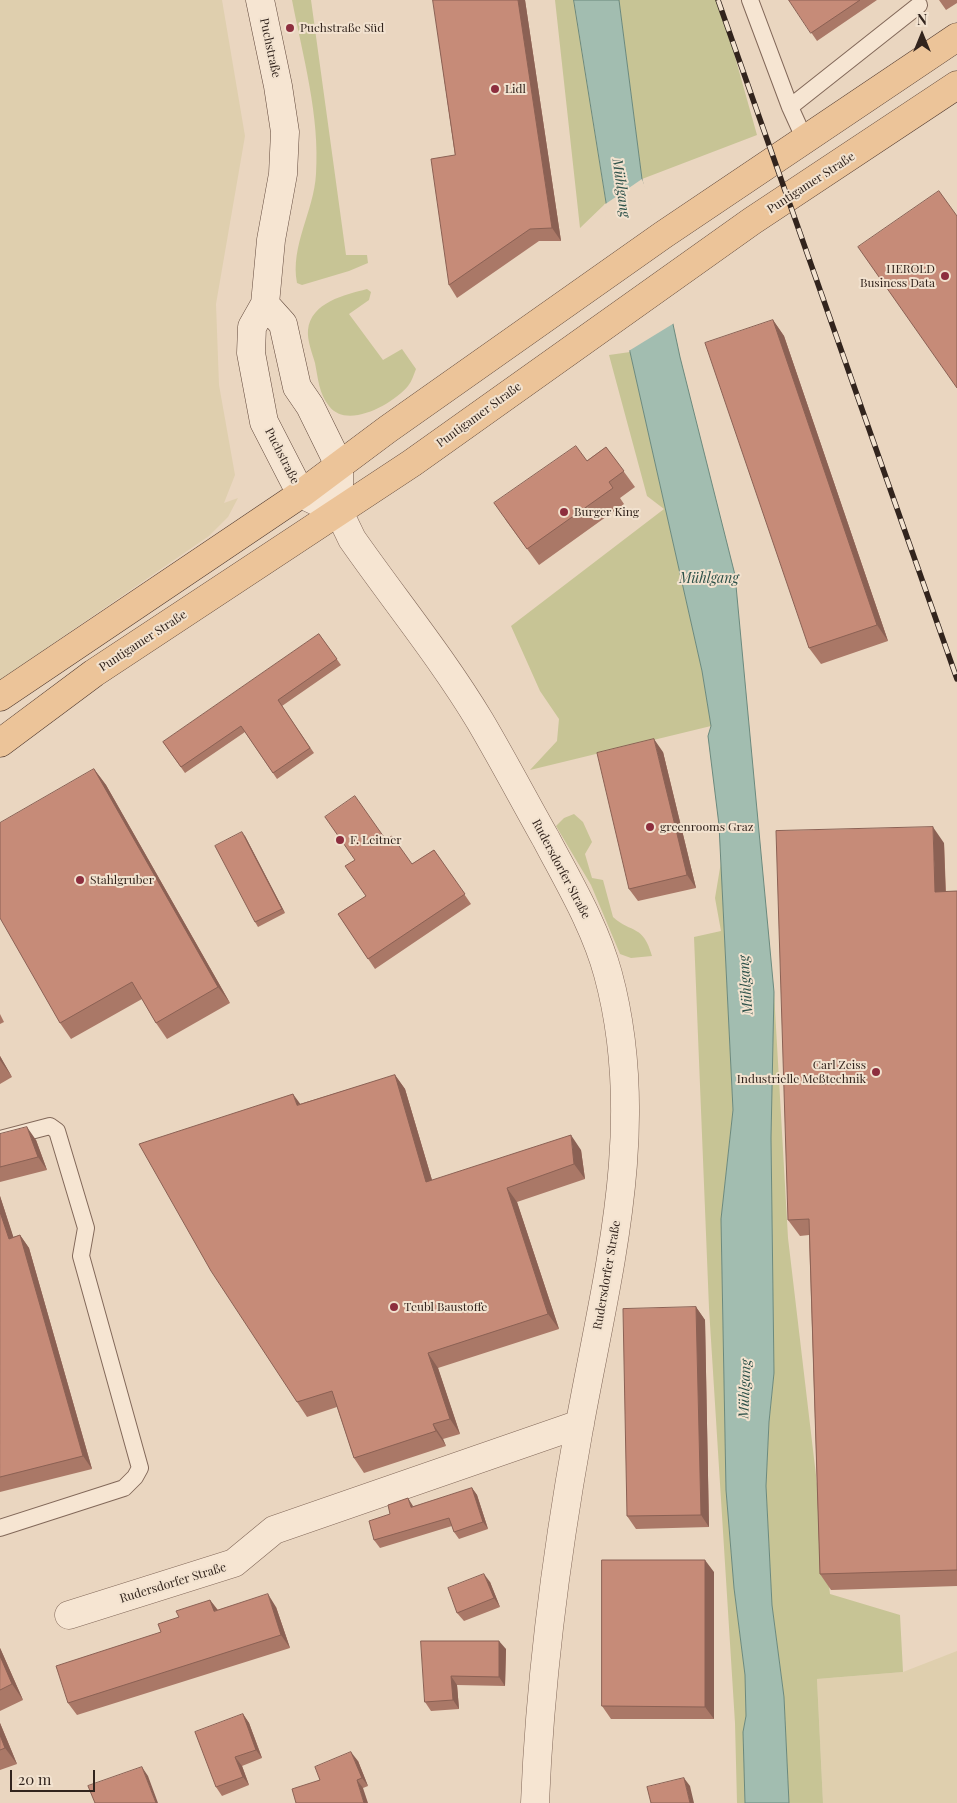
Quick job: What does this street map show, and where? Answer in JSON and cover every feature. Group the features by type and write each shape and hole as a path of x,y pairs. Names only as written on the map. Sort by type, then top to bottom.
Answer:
{"main road":[{"path":"0,697 240,533 301,494 663,235 957,37"},
{"name":"Puntigamer Straße","path":"0,743 94,673 412,463 603,326 674,279 752,221 957,85"}],"street":[{"name":"Puchstraße","path":"260,0 278,86 284,132 283,174 271,240 265,304 252,328 251,352 264,422 301,494 339,512"},
{"path":"265,304 283,324 286,346 297,387 310,406 339,466 339,512"},
{"name":"Rudersdorfer Straße","path":"339,512 352,539 479,719 586,914 608,973 626,1080 625,1156 615,1237 565,1508 538,1719 535,1803"},
{"name":"Rudersdorfer Straße","path":"69,1615 234,1563 274,1530 580,1424"}],"lane":[{"path":"750,0 790,107 805,140"},
{"path":"790,107 920,5"},
{"path":"0,1139 40,1127 50,1126 57,1131 86,1228 81,1256 140,1468 135,1477 124,1488 0,1528"}],"shaded area":[{"path":"0,0 222,0 245,136 216,304 219,385 235,475 224,503 238,498 228,517 209,536 0,680"},
{"path":"292,0 311,0 346,255 367,255 368,263 349,271 302,285 297,283 297,256 314,188 317,152 310,87"},
{"path":"555,0 574,0 606,203 580,228"},
{"path":"619,0 719,0 757,135 642,179"},
{"path":"367,289 371,292 369,300 349,314 383,360 402,349 416,369 408,386 392,400 370,412 347,416 337,413 329,406 323,396 309,342 308,330 310,320 322,306 339,297"},
{"path":"630,352 702,671 711,726 530,770 557,741 559,719 540,691 511,626 664,509 647,496 609,355"},
{"path":"574,814 583,822 592,842 585,854 592,878 603,880 613,917 641,934 649,946 652,956 631,958 620,954 591,885 556,826 564,818"},
{"path":"721,862 733,1110 721,1219 726,1490 734,1588 745,1675 746,1716 743,1732 745,1803 737,1803 735,1723 709,1308 694,937 721,931 715,898"},
{"path":"774,992 788,1238 830,1594 900,1615 903,1672 817,1679 823,1803 789,1803 784,1697 772,1605 766,1486 769,1422 774,1373 771,1138"},
{"path":"957,1651 957,1803 823,1803 817,1679 903,1672"}],"water":[{"name":"Mühlgang","path":"574,0 619,0 642,179 680,357 735,575 774,992 771,1138 774,1373 769,1422 766,1486 772,1605 784,1697 789,1803 745,1803 743,1732 746,1716 745,1675 734,1588 726,1490 721,1219 733,1110 719,825 708,736 711,726 702,671 630,352"}],"pier":[{"path":"642,179 648,195 676,322 627,352 604,205"}],"building":[{"name":"Lidl","path":"433,0 518,0 552,228 530,229 449,285 431,159 455,155"},
{"path":"789,0 860,0 811,33"},
{"path":"939,191 957,216 957,388 858,247"},
{"path":"773,320 877,625 809,648 705,343"},
{"name":"Burger King","path":"576,446 587,461 606,447 624,471 609,482 613,488 527,549 494,503"},
{"path":"319,634 337,659 278,700 310,748 273,773 241,726 181,767 163,742"},
{"name":"greenrooms Graz","path":"654,739 687,875 629,889 597,753"},
{"name":"Stahlgruber","path":"94,769 218,987 156,1023 132,982 60,1023 0,918 0,823"},
{"path":"355,796 386,840 392,836 412,864 434,850 465,894 368,959 338,914 366,896 345,866 355,860 325,817"},
{"name":"Carl Zeiss Industrielle Meßtechnik","path":"933,827 935,892 957,891 957,1570 820,1574 809,1219 788,1220 776,831"},
{"path":"242,832 282,909 255,922 215,846"},
{"path":"395,1075 426,1182 571,1135 574,1164 507,1188 548,1314 428,1353 450,1419 433,1424 436,1431 354,1458 332,1391 297,1402 211,1271 139,1144 293,1094 297,1105"},
{"path":"27,1127 38,1157 0,1167 0,1134"},
{"path":"0,1212 9,1239 20,1235 83,1456 0,1477"},
{"path":"696,1307 701,1515 627,1516 623,1309"},
{"path":"472,1488 483,1522 454,1532 449,1518 374,1540 369,1521 390,1514 388,1505 408,1498 411,1507"},
{"path":"602,1560 705,1560 705,1707 602,1706"},
{"path":"484,1574 494,1598 457,1613 448,1588"},
{"path":"268,1594 281,1635 68,1703 56,1666 161,1632 158,1624 179,1617 176,1611 210,1600 214,1611"},
{"path":"421,1641 499,1641 499,1677 451,1676 453,1700 425,1702"},
{"path":"0,1656 12,1684 0,1690"},
{"path":"243,1714 256,1750 235,1757 243,1777 216,1787 195,1732"},
{"path":"0,1735 5,1748 0,1750"},
{"path":"351,1752 362,1778 357,1780 364,1803 296,1803 292,1789 320,1780 315,1767"},
{"path":"142,1767 156,1803 95,1803 88,1786"},
{"path":"684,1778 690,1803 651,1803 647,1787"}],"railway":[{"path":"718,0 957,679"}],"place":[{"name":"Puchstraße Süd","path":"290,28"},
{"name":"Lidl","path":"495,89"},
{"name":"HEROLD Business Data","path":"945,276"},
{"name":"Burger King","path":"564,512"},
{"name":"greenrooms Graz","path":"650,827"},
{"name":"F. Leitner","path":"340,840"},
{"name":"Stahlgruber","path":"80,880"},
{"name":"Carl Zeiss Industrielle Meßtechnik","path":"876,1072"},
{"name":"Teubl Baustoffe","path":"394,1307"}]}
